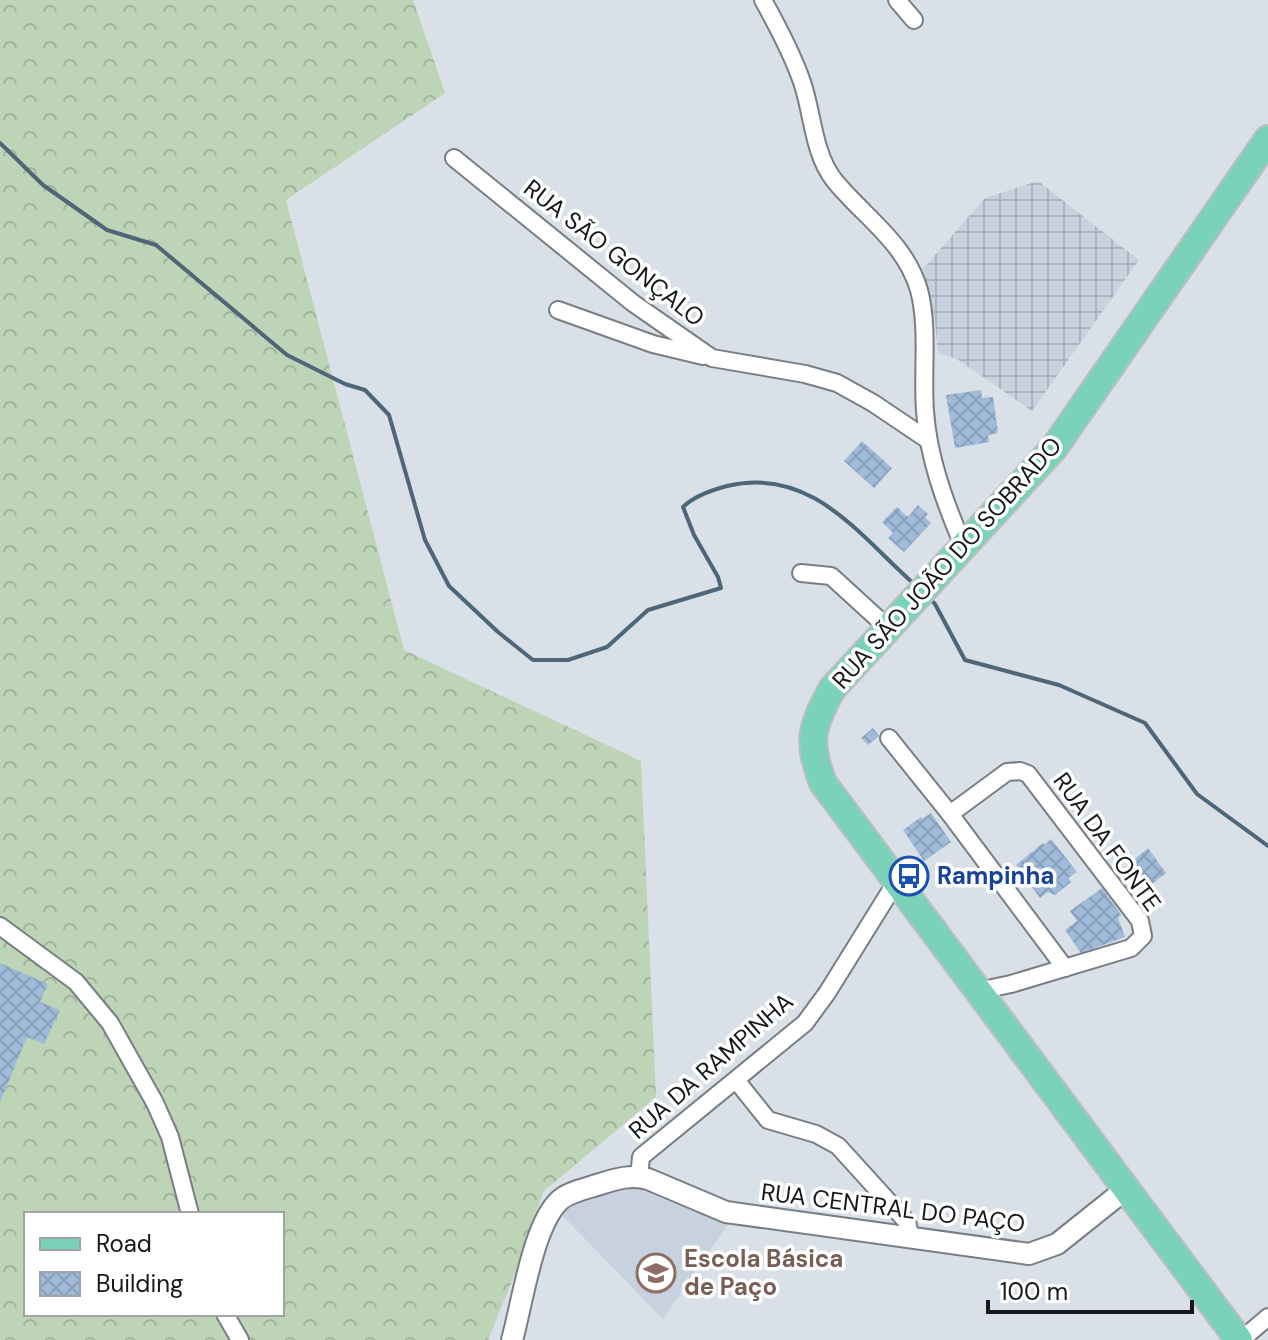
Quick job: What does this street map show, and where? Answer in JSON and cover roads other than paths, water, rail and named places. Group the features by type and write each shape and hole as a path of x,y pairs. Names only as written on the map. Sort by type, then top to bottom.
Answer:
{"main road":[{"name":"RUA SÃO JOÃO DO SOBRADO","path":"1240,1340 823,783 813,754 813,734 832,689 1054,448 1268,139"}],"street":[{"path":"763,0 784,37 802,83 824,162 833,178 899,247 913,273 920,293 928,440 963,545"},
{"path":"897,0 914,20"},
{"name":"RUA SÃO GONÇALO","path":"454,158 633,303 712,358 805,374 837,383 928,440"},
{"path":"558,310 653,344 712,358"},
{"path":"801,573 831,576 888,628"},
{"path":"889,738 1065,968"},
{"name":"RUA DA FONTE","path":"950,814 1007,772 1028,774 1140,921 1143,936 1131,948 1011,984 985,1000"},
{"name":"RUA DA RAMPINHA","path":"512,1340 533,1254 547,1218 560,1200 586,1188 639,1177 641,1157 805,1023 896,882"},
{"path":"0,926 76,982 110,1023 155,1103 170,1137 189,1212"},
{"path":"736,1080 768,1120 816,1134 838,1146 907,1222 911,1238"},
{"name":"RUA CENTRAL DO PAÇO","path":"639,1177 726,1212 1029,1254 1050,1248 1063,1240 1126,1189"},
{"path":"226,1316 240,1340"},
{"path":"1240,1340 1268,1317"}],"waterway":[{"path":"0,143 43,185 107,230 156,245 287,355 345,384 365,390 389,415 425,540 449,586 533,660 568,660 607,647 648,610 721,588 683,507 698,497 727,486 757,482 784,486 808,495 852,526 914,584"},
{"path":"929,598 965,660 1059,685 1145,723 1197,794 1268,846"}],"place":[{"name":"Rampinha","path":"909,876"},
{"name":"Escola Básica de Paço","path":"656,1273"}]}
